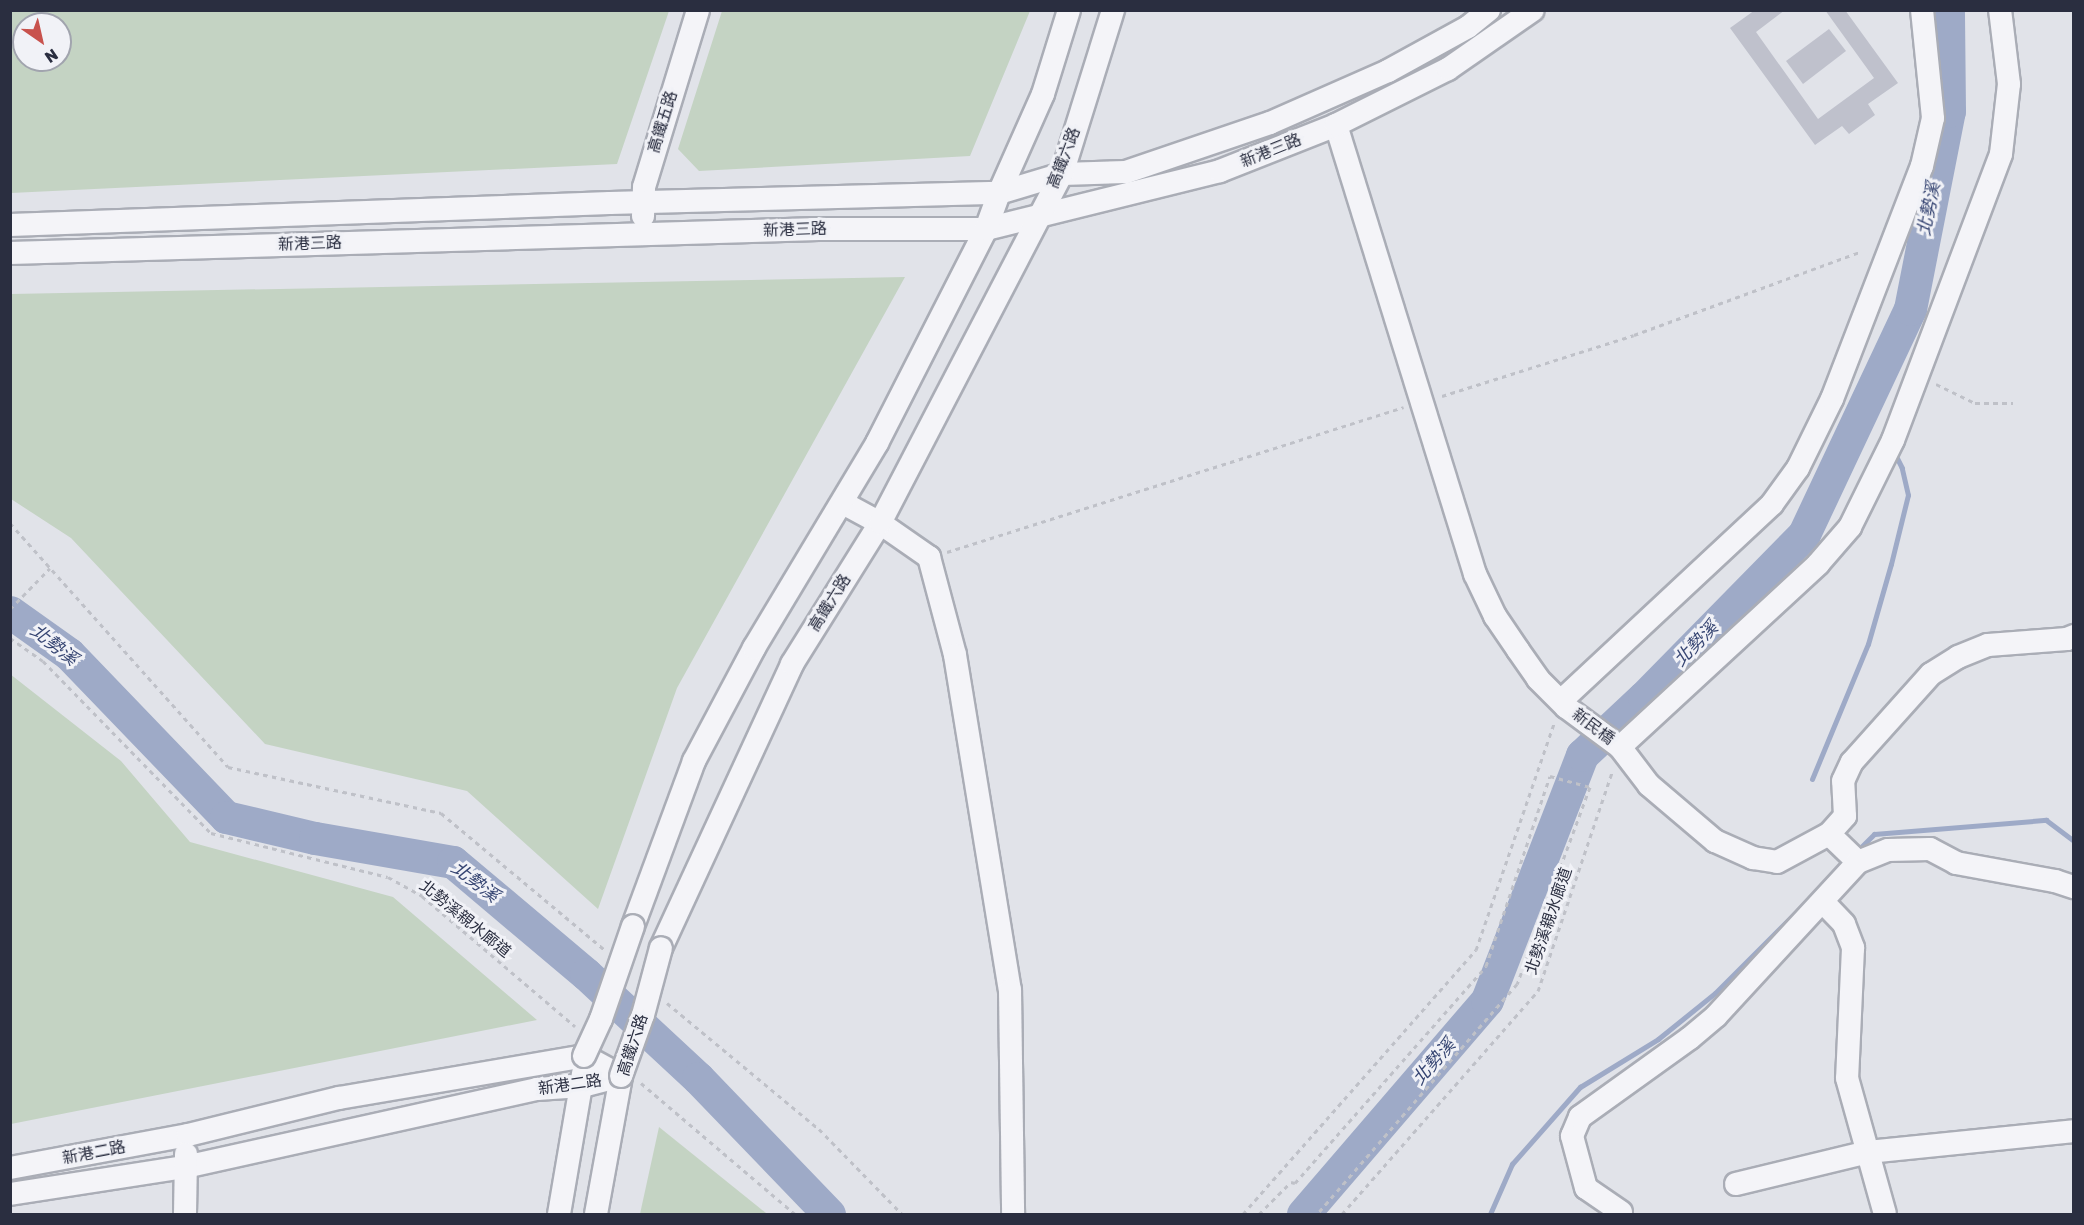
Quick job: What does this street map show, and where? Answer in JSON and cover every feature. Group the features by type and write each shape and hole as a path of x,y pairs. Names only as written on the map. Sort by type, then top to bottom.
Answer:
{"street":[{"name":"高鐵五路","path":"643,236 644,187 698,10"},
{"path":"559,1215 582,1086 584,1056 601,1020 694,761 754,648 877,443 986,229 999,193 1043,94 1069,10"},
{"name":"高鐵六路","path":"596,1215 631,1079 643,1015 661,948 792,664 880,523 1062,174 1113,10"},
{"name":"新港三路","path":"10,225 644,202 999,193 1062,174 1126,172 1269,123 1388,71 1468,27 1489,10"},
{"name":"新港三路","path":"10,253 819,229 986,229 1220,171 1336,125 1448,69 1533,10"},
{"path":"1564,703 1772,504 1798,468 1832,399 1922,166 1933,118 1922,10"},
{"path":"1620,747 1818,564 1850,527 1893,440 2001,154 2009,84 2000,10"},
{"name":"新民橋","path":"1336,125 1420,402 1475,573 1495,616 1538,679 1564,703 1620,747 1649,785 1715,841 1753,858 1777,862 1829,834"},
{"path":"843,503 880,523 929,557 955,655 1010,990 1013,1215"},
{"path":"1853,858 1829,834 1845,816 1843,781 1852,762 1931,674 1958,657 1988,645 2067,639 2073,636"},
{"path":"1621,1212 1586,1188 1572,1136 1580,1118 1707,1023 1823,902 1853,858 1888,850 1930,849 1956,863 2055,881 2073,887"},
{"path":"1823,902 1844,924 1853,948 1847,1078 1885,1215"},
{"name":"新港二路","path":"10,1168 188,1135 339,1098 584,1056 631,1079"},
{"name":"新港二路","path":"10,1194 185,1167 544,1087 582,1086 631,1079"},
{"path":"1736,1184 1868,1152 2073,1131"},
{"path":"185,1215 188,1135"}],"path":[{"path":"929,557 1634,335 1860,252"},
{"path":"1918,375 1975,403 2013,403"},
{"path":"10,523 228,767 441,813 612,956"},
{"path":"10,609 50,568"},
{"name":"北勢溪親水廊道","path":"10,638 43,661 211,833 388,877 422,896 577,1028"},
{"path":"1243,1215 1476,950 1564,703"},
{"name":"北勢溪親水廊道","path":"1342,1215 1538,991 1620,747"},
{"path":"1259,1215 1291,1182 1295,1183 1486,966 1550,776 1590,786 1517,984 1317,1215"},
{"path":"666,1001 819,1129 902,1215"},
{"path":"631,1079 795,1215"}],"green space":[{"path":"722,10 1030,11 970,156 699,171 678,149"},
{"path":"10,11 669,11 617,164 11,193"},
{"path":"905,277 677,688 598,909 467,791 265,744 71,538 11,499 11,294"},
{"path":"10,674 121,761 190,842 393,897 537,1020 11,1124"},
{"path":"659,1127 766,1213 766,1214 640,1214"}],"building":[{"path":"1755,10 1785,10 1756,32 1818,119 1874,78 1825,10 1845,10 1898,83 1868,104 1875,115 1849,134 1842,126 1815,145 1730,28"},
{"path":"1829,29 1846,51 1803,84 1786,61"}],"waterway":[{"name":"北勢溪","path":"1303,1214 1487,1000 1582,755 1644,697 1804,534 1910,309 1949,111 1948,10"},
{"path":"1812,779 1868,644 1891,564 1908,495 1902,468 1895,454"},
{"name":"北勢溪","path":"10,612 69,654 226,817 315,838 453,862 586,974 698,1078 829,1214"},
{"path":"1855,853 1874,834 2046,820 2074,841"},
{"path":"1490,1214 1512,1164 1580,1087 1658,1039 1715,993 1810,898"}]}
